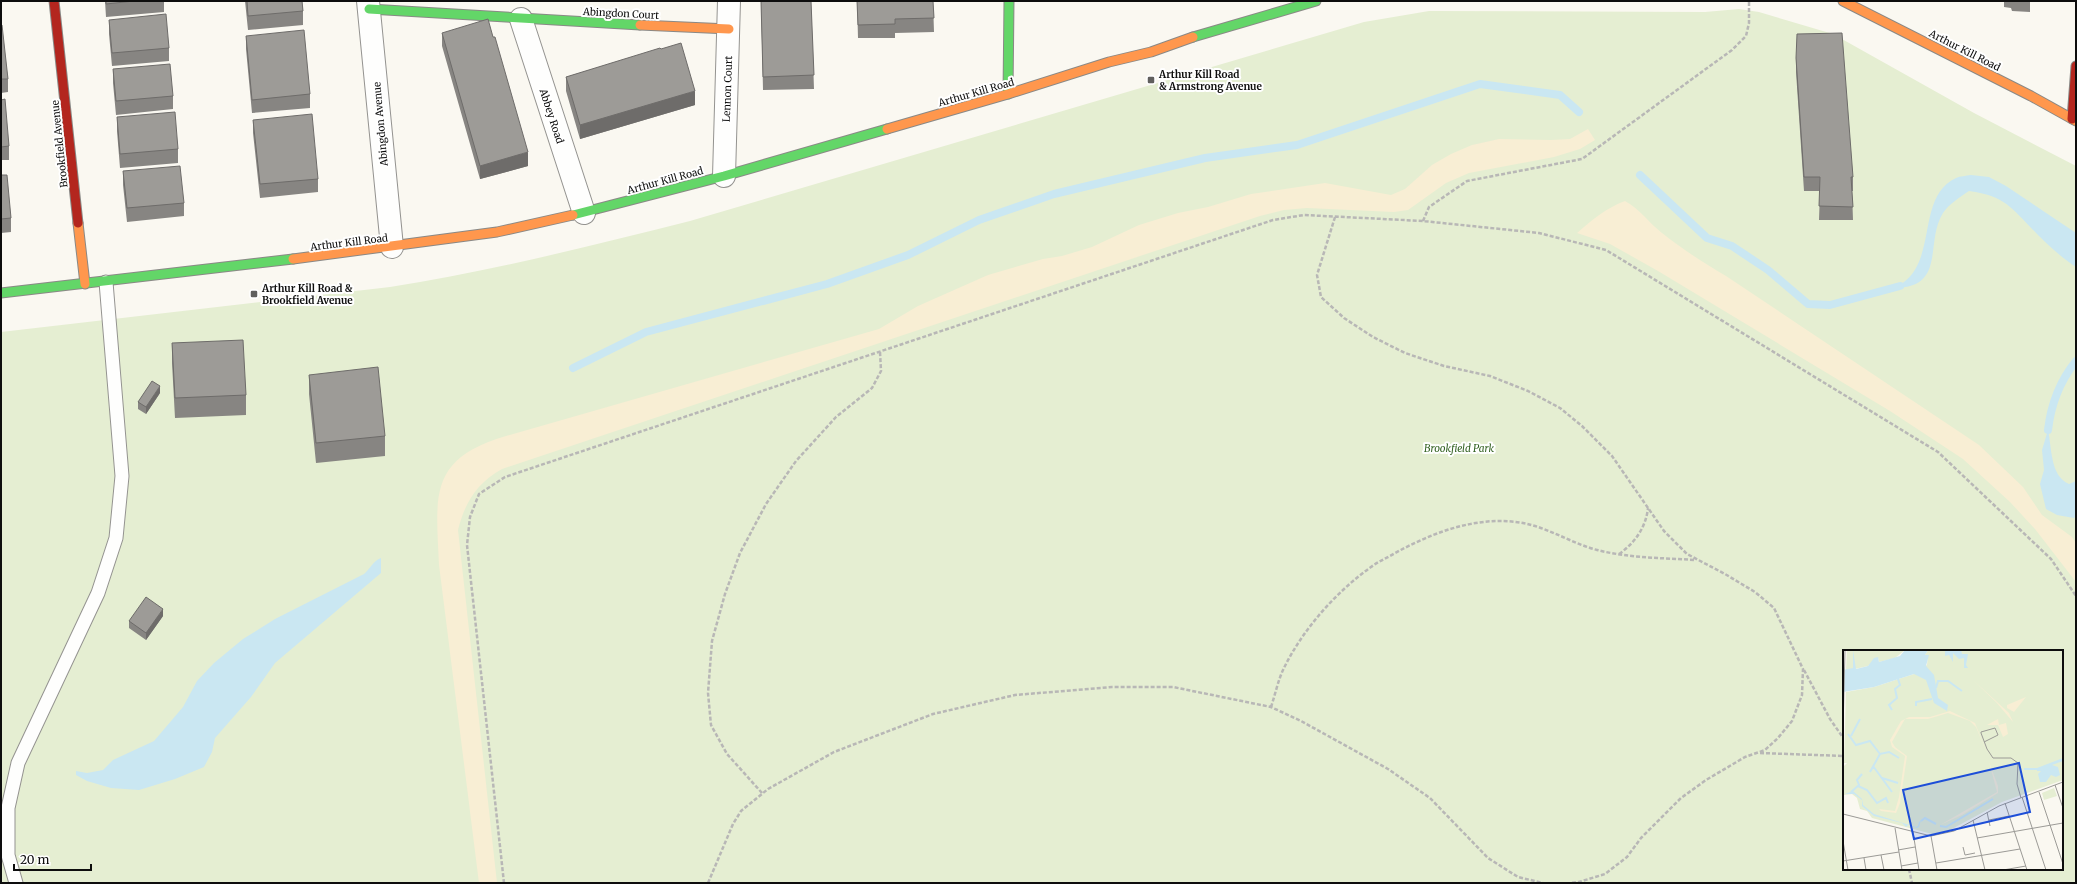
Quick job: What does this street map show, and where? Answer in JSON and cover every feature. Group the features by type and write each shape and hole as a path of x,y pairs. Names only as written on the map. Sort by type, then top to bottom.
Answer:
{"street":[{"name":"Brookfield Avenue","path":"54,1 85,284"},
{"name":"Lennon Court","path":"724,176 729,1"},
{"path":"1008,94 1009,1"},
{"name":"Arthur Kill Road","path":"1,293 106,282 392,247 498,232 584,213 724,176 1008,94 1109,62 1152,52 1185,38 1316,1"},
{"name":"Arthur Kill Road","path":"1843,1 2031,96 2074,120"},
{"name":"Abingdon Court","path":"369,5 521,19 729,28"},
{"name":"Abingdon Avenue","path":"369,5 392,247"},
{"name":"Abbey Road","path":"521,19 584,213"},
{"path":"2074,120 2076,66"}],"lane":[{"path":"16,883 8,855 8,808 18,763 98,593 116,538 122,476 106,282"}],"path":[{"path":"1423,221 1429,207 1467,181 1582,159 1732,50 1746,36 1749,23 1749,1"},
{"path":"504,883 467,545 470,517 479,494 505,477 1273,220 1304,215 1423,221 1539,233 1606,250 1938,452 2051,559 2076,596"},
{"path":"1335,216 1317,275 1321,296 1344,318 1405,353 1444,366 1490,376 1528,392 1560,408 1582,426 1612,456 1664,531 1687,554 1754,592 1774,608 1790,639 1803,670 1830,719 1843,738"},
{"path":"762,793 728,754 711,725 708,693 712,641 725,594 740,553 766,504 796,461 836,417 872,388 881,371 880,352"},
{"path":"1619,554 1629,547 1639,534 1647,519 1648,507"},
{"path":"1271,707 1283,670 1304,636 1334,599 1372,566 1418,541 1452,528 1493,521 1522,523 1551,531 1596,550 1619,554 1699,560"},
{"path":"1570,883 1579,882 1605,874 1627,857 1640,838 1680,798 1706,780 1745,757 1765,750 1778,738 1792,721 1802,695 1803,670"},
{"path":"708,883 733,824 741,811 762,793 834,752 934,714 1015,695 1112,687 1173,687 1271,707 1301,721 1388,769 1430,798 1488,858 1518,876 1542,883"},
{"path":"1758,753 1843,756"},
{"path":"1909,870 1912,883"}],"green space":[{"name":"Brookfield Park","path":"1739,9 1759,12 1833,34 1974,113 2076,166 2076,883 1,883 1,332 390,287 428,281 541,257 690,221 1364,22 1429,11 1705,12"}],"sand":[{"path":"1588,129 1595,140 1580,149 1554,157 1469,173 1446,183 1408,210 1394,212 1307,208 1284,210 1260,216 502,469 493,474 479,487 468,502 458,530 497,883 479,883 439,565 437,519 438,500 442,483 450,469 462,456 481,445 506,436 879,329 918,306 988,275 1092,247 1139,225 1178,213 1208,207 1251,194 1325,183 1391,195 1405,189 1432,165 1451,154 1472,145 1499,139 1570,139"},
{"path":"1625,201 1636,208 1657,229 1685,250 1979,445 2023,487 2042,515 2072,537 2076,543 2076,582 2035,529 2010,502 1963,459 1890,411 1658,271 1610,244 1577,233 1605,211"}],"water":[{"path":"1971,175 1989,177 2006,186 2076,233 2076,267 2051,248 2015,211 2001,201 1992,196 1969,191 1958,198 1943,213 1938,225 1931,262 1927,273 1920,281 1908,287 1890,288 1904,282 1914,271 1921,258 1931,212 1936,198 1944,187 1956,178"},
{"path":"2048,430 2053,461 2058,475 2069,484 2076,481 2076,516 2074,518 2057,515 2046,509 2040,484 2044,470 2042,450"},
{"path":"381,558 381,573 275,663 251,697 215,738 212,752 204,767 175,779 139,790 111,788 87,781 76,775 76,771 87,773 103,770 113,760 154,741 183,707 197,681 214,663 243,639 275,619 364,574 376,561"}],"building":[{"path":"106,1 134,1 106,4"},
{"path":"247,1 302,1 303,11 248,16"},
{"path":"761,1 811,1 814,75 763,77"},
{"path":"857,1 933,1 934,18 895,19 895,24 858,25"},
{"path":"166,14 169,48 112,53 109,20"},
{"path":"488,19 493,37 495,37 528,152 480,166 442,33"},
{"path":"2,25 8,79 1,79"},
{"path":"304,30 310,94 252,100 246,36"},
{"path":"1842,33 1853,177 1851,177 1853,207 1819,206 1820,177 1804,177 1796,58 1797,34"},
{"path":"681,43 695,91 580,125 566,77"},
{"path":"170,64 173,96 116,101 113,69"},
{"path":"5,99 9,146 1,147 1,100"},
{"path":"175,112 178,149 120,154 117,117"},
{"path":"312,114 318,179 260,184 253,120"},
{"path":"180,166 184,203 127,208 123,171"},
{"path":"1,175 7,175 11,218 1,219"},
{"path":"243,340 246,395 175,398 172,343"},
{"path":"378,367 385,436 316,443 309,375"},
{"path":"152,381 160,386 146,407 138,402"},
{"path":"146,597 163,609 146,633 129,621"}],"waterway":[{"path":"573,368 646,332 827,284 908,255 979,220 1054,194 1205,158 1297,145 1480,84 1560,95 1579,112"},
{"path":"1640,175 1707,238 1732,246 1768,270 1808,304 1830,305 1900,286"},
{"path":"2048,430 2051,411 2060,385 2076,361"}],"traffic: fast":[{"path":"1008,94 1009,1"},
{"path":"1193,37 1316,1"},
{"path":"369,9 640,25"},
{"path":"573,215 724,176 887,129"},
{"path":"1,293 293,259"}],"traffic: slow":[{"path":"1843,1 2031,96 2076,121"},
{"path":"640,25 729,29"},
{"path":"887,129 1008,94 1109,62 1151,52 1193,37"},
{"path":"293,259 497,232 573,215"},
{"path":"78,223 85,284"}],"traffic: jam":[{"path":"54,1 78,223"},
{"path":"2072,119 2076,66"}],"place":[{"name":"Arthur Kill Road & Armstrong Avenue","path":"1151,80"},
{"name":"Arthur Kill Road & Brookfield Avenue","path":"254,294"}]}
